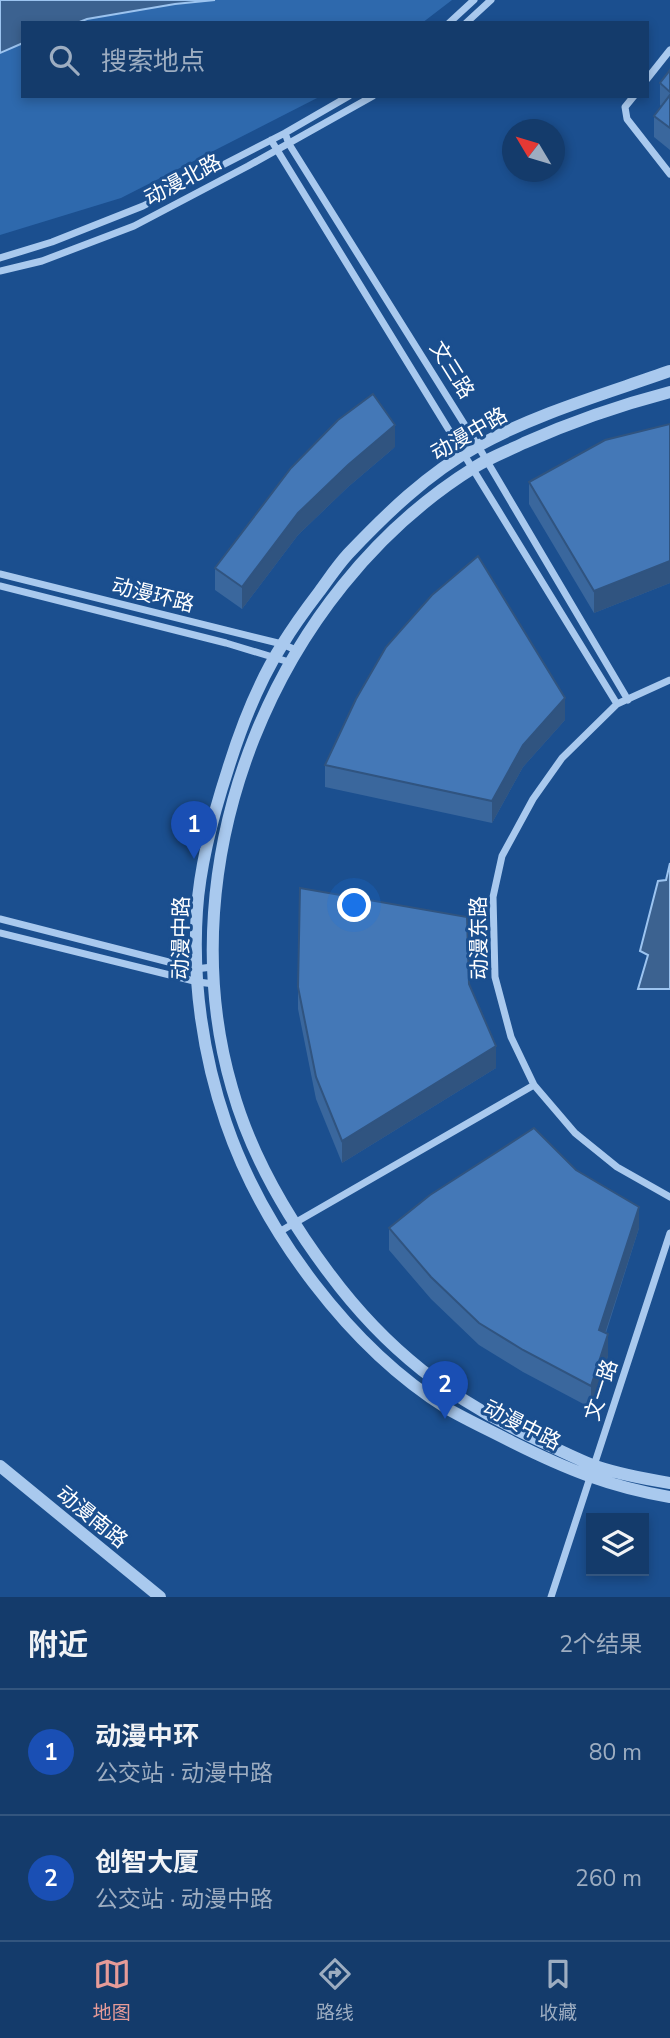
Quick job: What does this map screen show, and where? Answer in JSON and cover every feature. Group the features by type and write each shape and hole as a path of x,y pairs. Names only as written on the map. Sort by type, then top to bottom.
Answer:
{"street":[{"path":"451,21 474,0"},
{"path":"468,21 491,0"},
{"path":"649,76 670,50"},
{"name":"动漫北路","path":"0,258 52,242 143,206 285,133 346,98"},
{"name":"动漫北路","path":"0,271 41,261 134,226 370,98"},
{"path":"632,98 625,107 627,119 670,174"},
{"name":"文三路","path":"285,133 289,144 487,460 628,700"},
{"name":"文三路","path":"271,140 617,705"},
{"name":"动漫中路","path":"670,372 549,413 478,446 426,482 344,558 282,644 250,707 219,796 197,906 197,976 204,1034 213,1079 227,1125 251,1181 279,1232 320,1292 353,1329 390,1364 447,1408 479,1426 554,1464 670,1483"},
{"name":"动漫中路","path":"670,391 596,413 472,468 410,516 365,558 326,606 289,662 266,709 233,802 215,896 212,967 221,1039 231,1088 246,1132 294,1224 342,1292 411,1362 443,1388 489,1416 621,1487 670,1497"},
{"name":"动漫环路","path":"0,574 282,644 296,650"},
{"name":"动漫环路","path":"0,586 289,662"},
{"name":"动漫东路","path":"670,680 617,705 562,758 533,799 502,856 493,897 495,977 510,1037 534,1085 575,1133 617,1167 670,1197"},
{"path":"0,919 197,976 214,984"},
{"path":"0,933 197,976 212,967"},
{"path":"279,1232 534,1085"},
{"name":"文一路","path":"551,1597 670,1233"},
{"name":"动漫南路","path":"0,1466 160,1597"}],"shaded area":[{"path":"0,0 215,0 175,4 82,21 21,21 21,44 0,53"},
{"path":"215,0 452,0 425,21 82,21 175,4"},
{"path":"21,44 21,98 317,98 121,198 0,235 0,53"},
{"path":"670,863 670,989 638,989 648,955 640,951 658,881 666,880"}],"building":[{"path":"670,70 670,92 660,83"},
{"path":"670,95 670,128 654,116"},
{"path":"373,394 395,425 298,513 242,587 215,568 291,468 338,420"},
{"path":"670,424 670,561 594,591 529,482 605,440"},
{"path":"478,556 565,698 523,745 492,801 325,765 356,699 386,647 432,595"},
{"path":"300,888 467,917 469,984 496,1046 342,1141 316,1077 298,987"},
{"path":"534,1128 576,1170 639,1207 599,1330 608,1334 591,1386 479,1323 431,1277 389,1228 430,1195"}],"place":[{"name":"动漫中环","path":"194,859"},
{"name":"创智大厦","path":"445,1419"}]}
